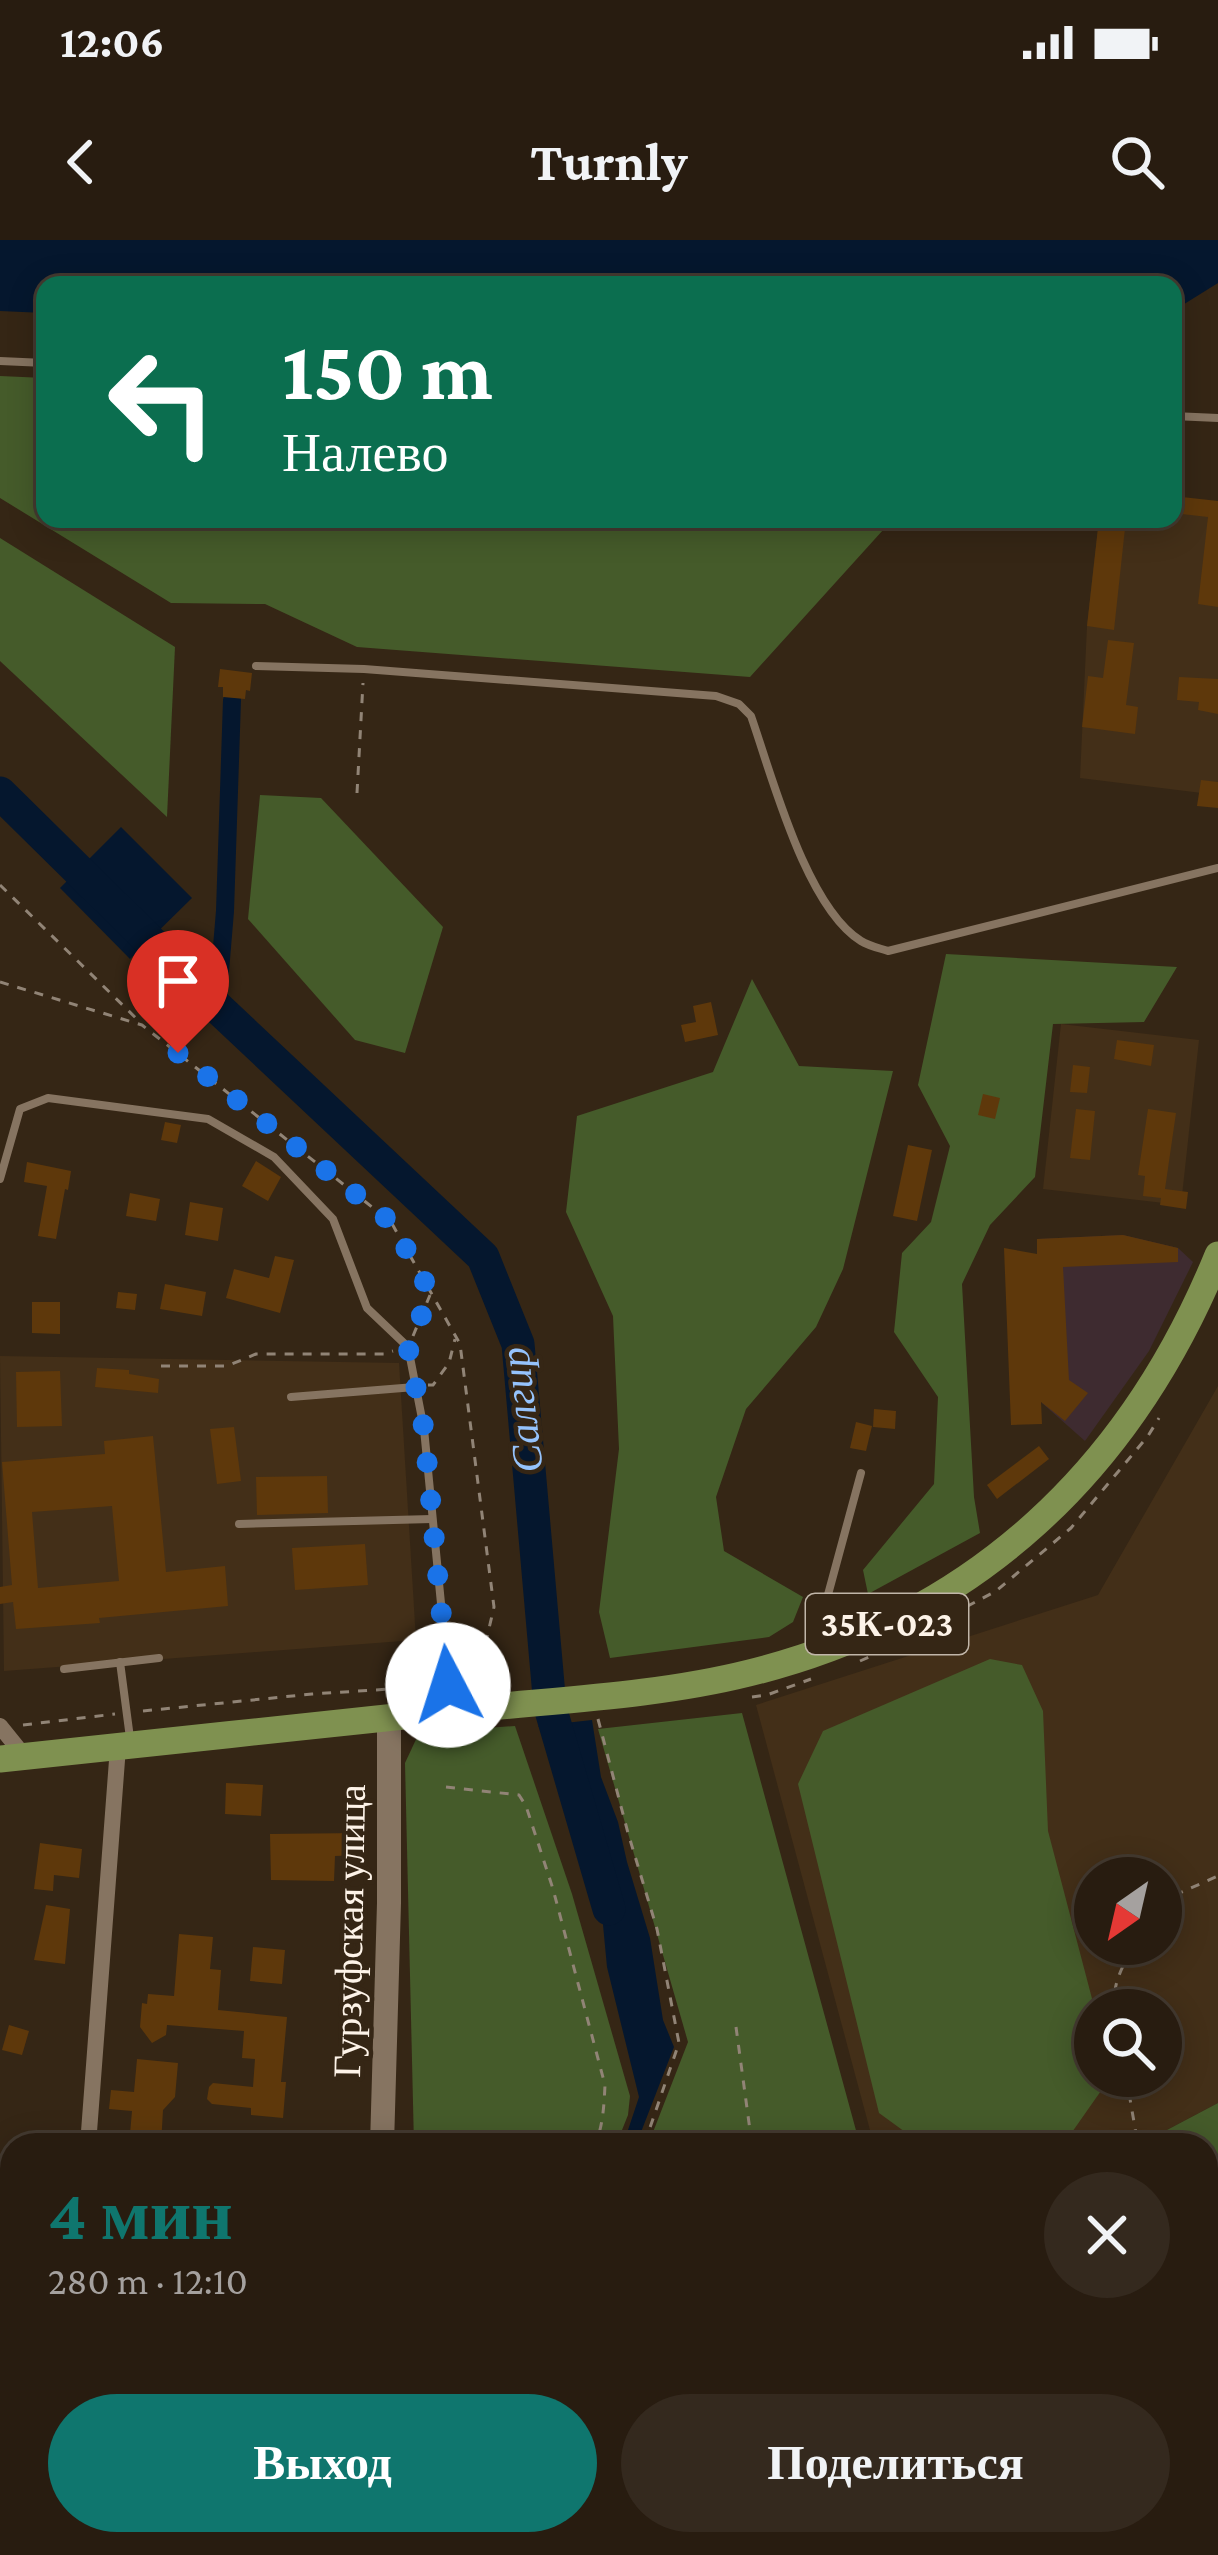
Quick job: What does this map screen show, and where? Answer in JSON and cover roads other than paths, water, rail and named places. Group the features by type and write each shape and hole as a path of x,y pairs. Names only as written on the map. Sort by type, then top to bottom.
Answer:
{"main road":[{"name":"35К-023","path":"13,1758 389,1718 453,1693 526,1703 600,1705 744,1674 824,1663 982,1569 1058,1505 1113,1441 1163,1365 1218,1255"},
{"name":"Гурзуфская улица","path":"382,2133 389,1718"}],"street":[{"path":"1,1727 13,1758"},
{"path":"89,2133 124,1746"}],"lane":[{"path":"0,361 36,363"},
{"path":"1182,416 1218,418"},
{"path":"256,666 364,669 716,696 739,704 751,716 800,858 838,920 862,942 888,951 1218,868"},
{"path":"0,1179 20,1109 48,1098 208,1119 274,1157 333,1219 367,1308 408,1347 424,1429 453,1693"},
{"path":"291,1396 415,1387"},
{"path":"824,1663 826,1602 861,1473"},
{"path":"239,1524 432,1519"},
{"path":"64,1669 159,1658"},
{"path":"120,1662 127,1713 124,1746"}],"water":[{"path":"0,240 1218,240 1218,283 1182,305 1182,276 36,276 36,313 0,311"},
{"path":"121,827 192,898 130,959 60,888"},
{"path":"592,1720 601,1777 650,1938 663,2020 674,2047 641,2133 627,2133 639,2097 607,1967 592,1809 564,1748 538,1726"}],"waterway":[{"path":"217,1007 232,700"},
{"name":"Салгир","path":"0,793 217,1007 483,1257 518,1344 550,1707 609,1909"}]}
